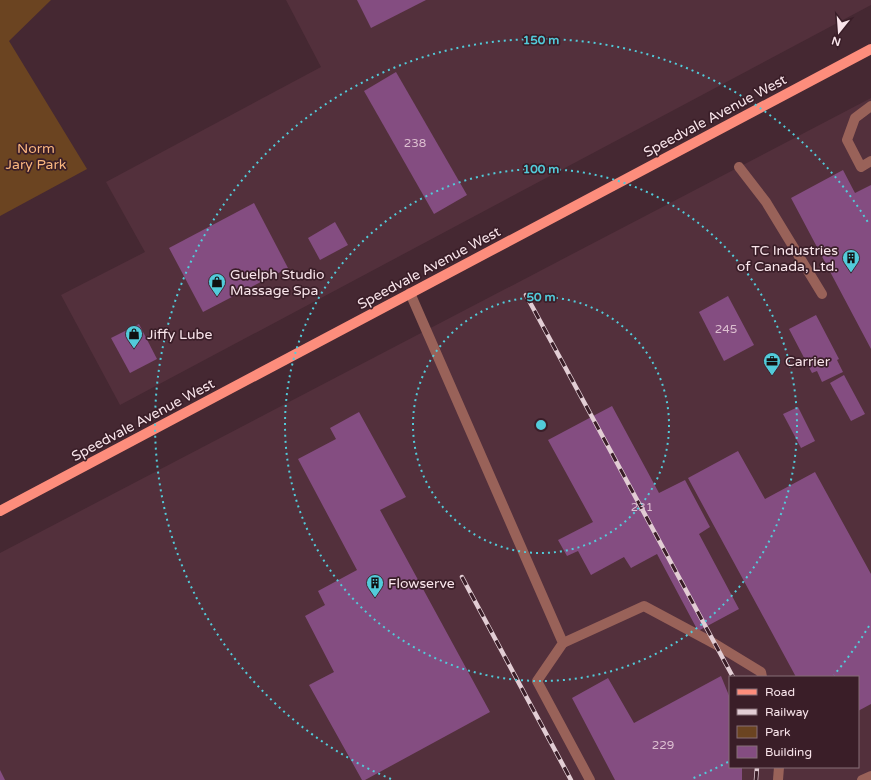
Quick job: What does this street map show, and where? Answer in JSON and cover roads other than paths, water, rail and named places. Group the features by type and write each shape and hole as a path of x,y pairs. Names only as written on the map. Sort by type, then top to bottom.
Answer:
{"main road":[{"name":"Speedvale Avenue West","path":"0,511 871,49"}],"lane":[{"path":"871,106 855,118 847,140 861,167 871,161"},
{"path":"738,167 766,202 822,294"},
{"path":"410,293 563,643"},
{"path":"590,780 537,681 563,643 644,606 715,644 761,672 762,676"},
{"path":"778,780 779,768"},
{"path":"862,780 871,776"}],"railway":[{"path":"526,295 732,676"},
{"path":"462,577 571,780"},
{"path":"756,780 757,768"}],"place":[{"name":"TC Industries of Canada, Ltd.","path":"851,273"},
{"name":"Guelph Studio Massage Spa","path":"217,297"},
{"name":"Jiffy Lube","path":"134,349"},
{"name":"Carrier","path":"772,376"},
{"name":"Flowserve","path":"375,598"}],"park label":[{"name":"Norm Jary Park","path":"36,156"}]}
